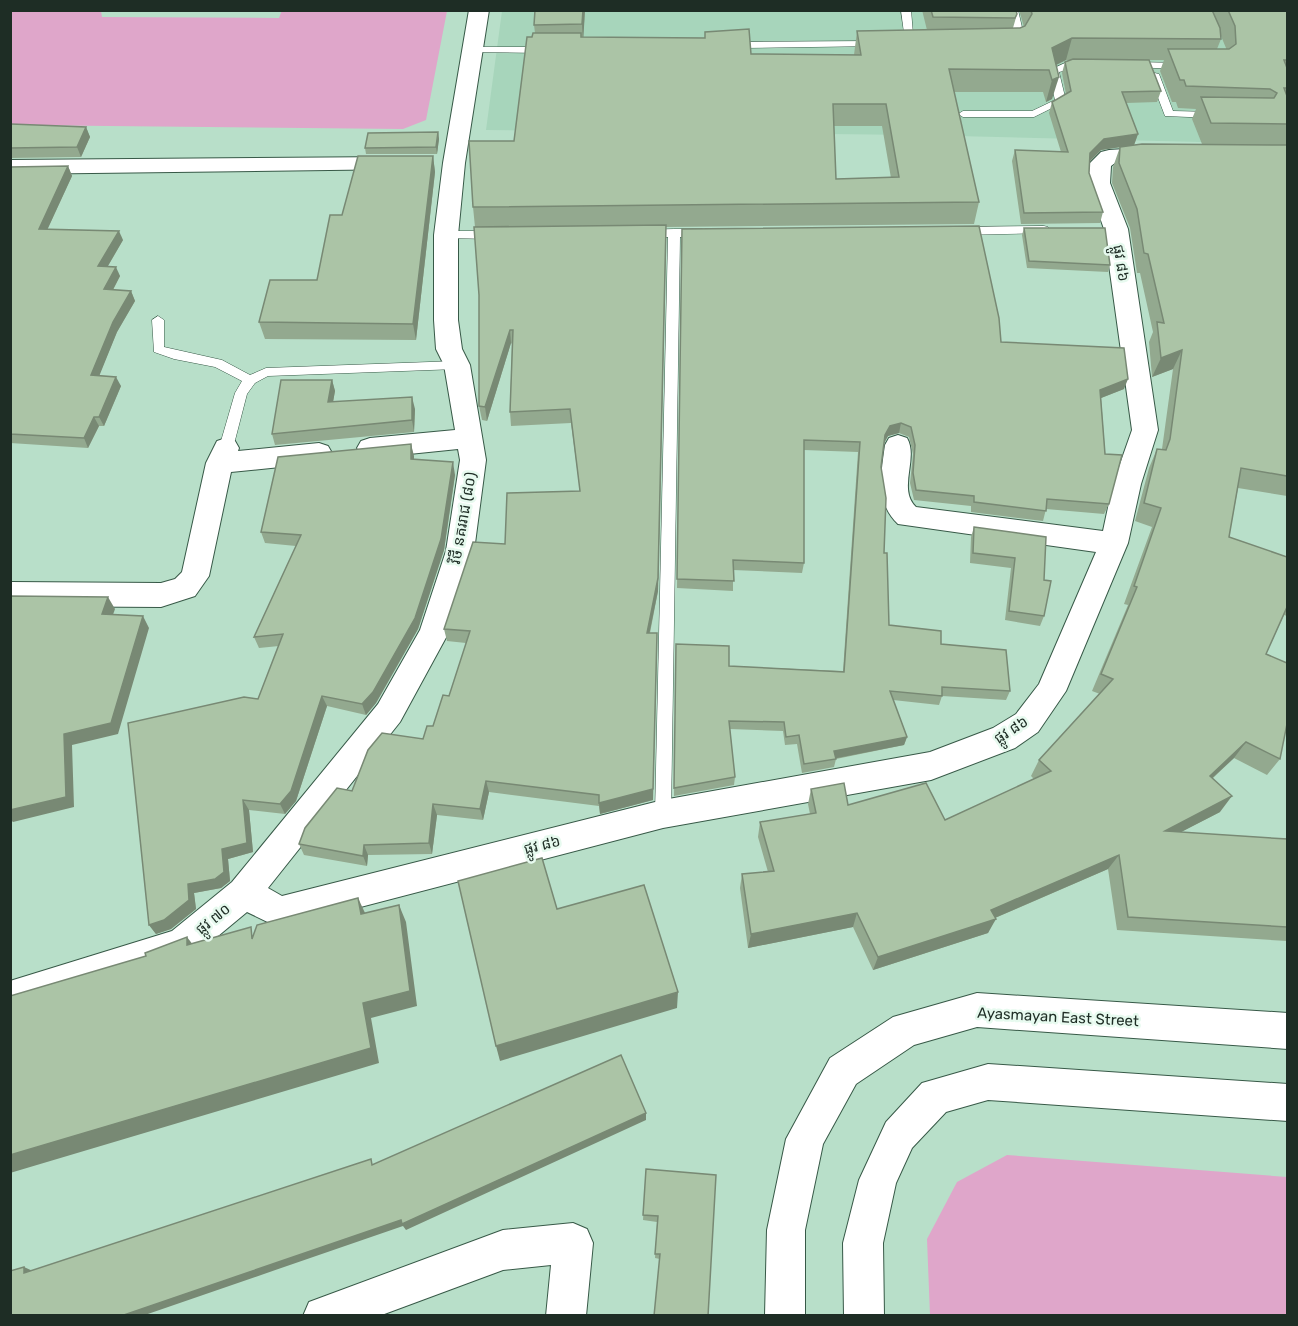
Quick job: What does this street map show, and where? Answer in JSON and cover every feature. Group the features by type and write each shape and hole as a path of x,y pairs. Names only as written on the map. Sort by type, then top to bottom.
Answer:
{"street":[{"name":"វិថី នគររាជ (៨០)","path":"244,893 389,713 434,632 460,551 473,460 457,365 449,349 446,320 446,235 435,163 473,50 479,10"},
{"name":"ផ្លូវ ៨៦","path":"244,893 280,912 663,814 931,766 1004,738 1027,723 1051,691 1114,543 1127,484 1145,430 1110,230 1099,183 1100,164 1109,157 1182,155"},
{"path":"10,167 435,163"},
{"path":"10,594 161,595 184,588 195,576 223,456 468,438"},
{"path":"898,445 894,502 899,511 908,518 1114,543"},
{"name":"ផ្លូវ ៧០","path":"10,998 182,944 244,893"},
{"name":"Ayasmayan East Street","path":"785,1316 786,1230 805,1139 843,1071 906,1030 977,1010 1287,1032"},
{"path":"864,1316 863,1243 878,1180 899,1135 935,1096 988,1082 1287,1103"},
{"path":"323,1316 503,1250 573,1243 566,1316"}],"lane":[{"path":"899,44 906,10"},
{"path":"1003,45 1014,45 1019,36 1013,10"},
{"path":"715,49 742,45 922,44"},
{"path":"473,50 553,50"},
{"path":"963,114 1034,114 1061,101 1053,71 1067,65 1091,65"},
{"path":"1115,65 1197,66"},
{"path":"1150,65 1169,114 1226,115"},
{"path":"949,231 1056,230"},
{"path":"663,814 674,233"},
{"path":"638,234 710,233"},
{"path":"446,235 506,234"},
{"path":"158,320 158,349 174,355 218,363 250,380"},
{"path":"223,456 241,393 250,380 266,372 457,365"}],"shaded area":[{"path":"282,10 447,11 426,120 403,129 11,125 11,11 101,11 102,17 279,18"},
{"path":"1284,10 1287,144 915,135 486,130 502,11"},
{"path":"1007,1155 1287,1177 1287,1315 930,1315 927,1239 957,1182"}],"building":[{"path":"535,10 583,10 582,24 534,25"},
{"path":"931,10 1016,10 1017,14 1015,18 933,17"},
{"path":"1031,10 1212,10 1220,28 1221,39 1072,38 1052,48 1059,77 1052,80 1049,70 949,69 979,202 473,207 469,141 514,141 527,37 532,37 533,33 581,33 581,37 705,38 705,32 749,29 751,54 861,55 857,31 1020,28 1025,26 1032,14","holes":["833,104 886,104 899,177 836,179"]},
{"path":"1228,10 1287,10 1287,60 1284,60 1287,68 1287,88 1284,88 1287,96 1287,124 1211,123 1201,97 1274,98 1277,93 1270,89 1186,86 1184,80 1180,80 1168,49 1229,49 1236,44 1235,26"},
{"path":"1073,59 1149,60 1161,91 1122,92 1138,134 1104,139 1090,153 1089,173 1103,212 1024,213 1015,150 1068,152 1052,102 1071,91 1065,62"},
{"path":"10,124 86,127 77,147 10,148"},
{"path":"438,132 436,147 365,148 368,133"},
{"path":"1142,144 1287,145 1287,476 1241,468 1229,537 1287,557 1287,607 1266,654 1287,663 1287,724 1280,759 1246,742 1210,776 1232,796 1165,831 1287,839 1287,927 1128,917 1119,855 991,910 996,919 878,957 857,913 751,934 742,874 774,871 760,822 816,813 811,789 844,783 848,805 926,783 945,820 1051,771 1039,760 1113,679 1101,674 1137,587 1134,586 1161,508 1144,503 1157,449 1166,450 1170,439 1182,350 1161,358 1157,322 1164,323 1148,254 1144,253 1137,209 1119,163 1120,147"},
{"path":"358,156 433,156 413,324 259,322 270,280 317,280 330,215 342,215"},
{"path":"68,166 39,229 119,231 98,266 116,267 104,289 131,291 113,322 91,375 116,377 99,417 94,417 84,438 10,434 10,167"},
{"path":"666,225 658,578 647,633 657,633 653,789 599,803 599,795 486,781 480,809 433,804 429,843 364,845 363,856 299,844 305,828 337,788 352,791 368,750 382,733 423,739 427,726 433,726 443,695 449,696 470,631 444,629 473,542 505,544 507,493 580,491 570,409 510,412 513,330 510,330 485,407 479,406 479,295 474,227"},
{"path":"979,226 999,318 1001,342 1124,348 1128,379 1100,390 1105,454 1122,455 1109,504 1047,499 1046,511 974,502 974,496 916,490 913,473 915,445 911,427 901,423 890,426 885,435 881,467 886,498 884,553 887,553 889,625 941,631 941,644 1006,650 1010,691 942,687 942,696 890,691 907,737 834,751 836,759 804,764 799,735 786,737 784,722 729,721 735,777 674,788 676,644 729,646 729,666 844,672 860,442 804,440 804,563 733,560 734,581 677,579 682,229"},
{"path":"1024,228 1105,228 1110,265 1029,261"},
{"path":"281,380 332,380 328,402 412,397 412,420 272,434"},
{"path":"411,444 411,459 453,462 441,539 415,618 373,692 362,704 322,696 291,791 280,804 243,800 247,843 222,849 224,872 215,879 188,884 189,900 164,920 149,925 128,723 244,697 258,699 283,634 254,637 301,535 261,532 278,457"},
{"path":"974,527 1046,537 1044,580 1051,581 1044,616 1009,611 1015,558 973,553"},
{"path":"10,596 108,597 102,614 143,616 111,723 64,734 66,797 10,810"},
{"path":"542,858 557,909 644,885 678,992 496,1046 458,881"},
{"path":"358,898 361,914 399,905 410,991 363,1003 371,1048 10,1155 10,996 146,956 145,953 187,937 187,945 251,927 252,939 257,925"},
{"path":"621,1055 646,1113 402,1224 401,1220 121,1316 10,1316 10,1271 24,1267 24,1273 371,1159 372,1165"},
{"path":"646,1169 716,1175 708,1316 654,1316 660,1254 655,1254 658,1216 643,1215"}]}
